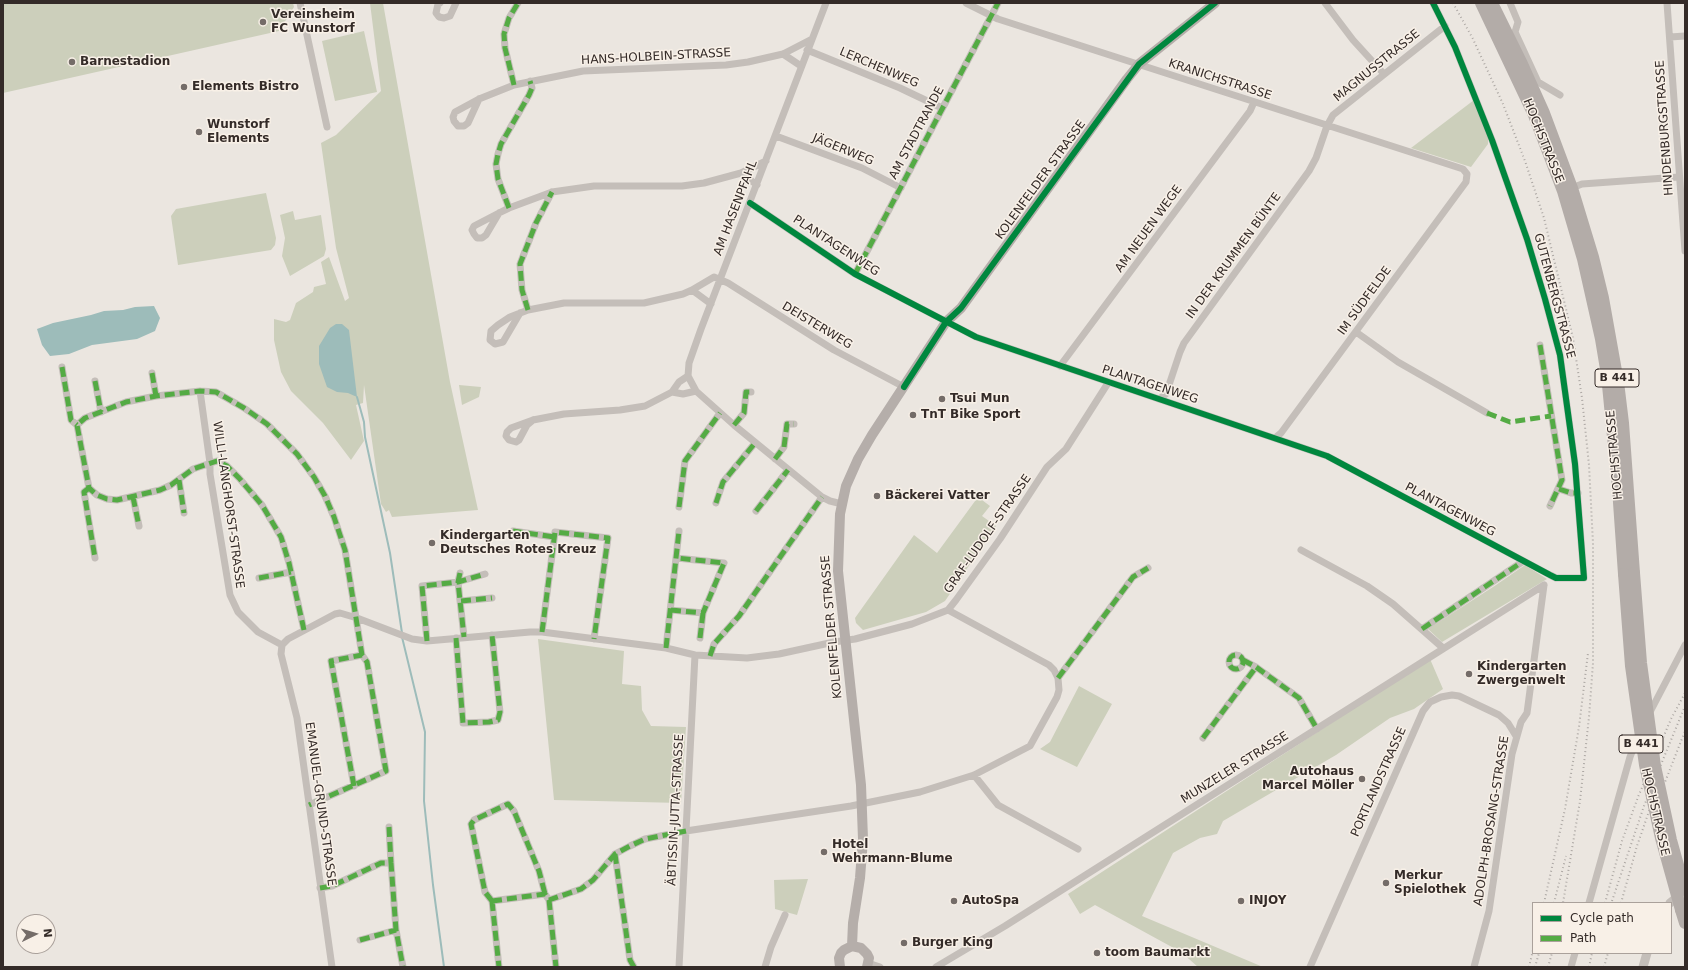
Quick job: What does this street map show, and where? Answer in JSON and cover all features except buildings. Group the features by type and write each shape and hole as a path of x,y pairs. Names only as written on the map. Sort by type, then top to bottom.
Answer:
{"main road":[{"name":"KOLENFELDER STRASSE","path":"852,946 853,923 860,878 863,839 862,804 838,571 838,535 846,486 858,459 880,421 946,322 961,308 1139,64 1215,3"},
{"name":"HOCHSTRASSE","path":"1481,3 1568,190"},
{"name":"HOCHSTRASSE","path":"1492,3 1544,114 1601,291 1618,382 1623,423 1631,666 1645,765 1661,838 1685,923"},
{"name":"HOCHSTRASSE","path":"1629,574 1654,766 1671,840 1685,890"},
{"path":"840,967 839,958 841,953 852,946 857,946 864,950 867,954 868,965"}],"street":[{"path":"300,3 327,128"},
{"path":"440,3 438,4 436,13 439,17 444,18 450,16 456,3"},
{"path":"514,85 505,48 504,34 509,18 518,3"},
{"name":"AM HASENPFAHL","path":"688,376 689,363 826,3"},
{"name":"KRANICHSTRASSE","path":"966,3 991,16 1463,170 1467,174"},
{"name":"AM STADTRANDE","path":"855,274 998,3"},
{"path":"1325,3 1353,40 1384,74"},
{"name":"GUTENBERGSTRASSE","path":"1433,3 1455,47 1509,186 1528,239 1560,355 1578,493 1584,578 1556,578 1550,575"},
{"path":"1510,3 1518,22 1515,32 1538,82 1560,95"},
{"name":"HINDENBURGSTRASSE","path":"1667,3 1685,251"},
{"name":"MAGNUSSTRASSE","path":"1327,126 1332,115 1445,26"},
{"path":"1670,37 1685,36"},
{"name":"HANS-HOLBEIN-STRASSE","path":"479,99 514,85 583,71 726,65 748,62 783,54 812,39"},
{"name":"LERCHENWEG","path":"807,50 900,88 942,108"},
{"path":"783,54 801,66"},
{"path":"509,208 498,179 496,164 501,144 532,88 530,81"},
{"name":"AM NEUEN WEGE","path":"1060,366 1250,111 1254,102"},
{"name":"IN DER KRUMMEN BÜNTE","path":"1159,399 1166,394 1184,343 1309,171 1316,158 1327,126"},
{"name":"JÄGERWEG","path":"776,136 862,168 901,188"},
{"path":"499,213 552,192 594,186 682,186 704,183 741,173 766,161"},
{"path":"741,173 757,185"},
{"name":"IM SÜDFELDE","path":"1276,438 1282,433 1466,182 1467,174"},
{"path":"1568,190 1582,184 1679,177"},
{"path":"528,310 522,290 520,264 536,223 552,192"},
{"name":"PLANTAGENWEG","path":"750,203 855,274 976,337 1327,456 1522,562 1550,575"},
{"path":"520,313 503,342 495,344 490,340 491,331 510,317 520,313 528,310 564,303 644,302 683,294 714,277 721,279"},
{"name":"DEISTERWEG","path":"721,279 834,350 904,387"},
{"path":"692,290 711,304"},
{"path":"1356,332 1398,362 1487,413"},
{"path":"1540,345 1562,480 1550,506"},
{"path":"62,367 71,420 77,425 89,488 97,495 107,499 116,500 160,490 178,480 193,469 210,463 217,461 227,466 247,486 262,505 280,537 291,572 304,630"},
{"path":"152,373 156,396"},
{"path":"533,420 564,414 645,406 672,392 679,382 688,376 696,391 755,443 822,497 842,504"},
{"path":"95,381 100,412"},
{"name":"GRAF-LUDOLF-STRASSE","path":"282,645 288,639 304,630 334,614 340,613 408,638 427,641 542,632 666,648 695,655 748,658 779,654 912,624 948,610 1000,539 1047,467 1066,449 1108,383"},
{"path":"77,425 85,418 126,402 156,396 200,391 216,392 230,399 267,424 285,441 307,468 325,496 340,532 351,580 362,656 367,662 386,770 354,786 309,805"},
{"name":"WILLI-LANGHORST-STRASSE","path":"200,391 210,463 210,474 230,595 238,612 258,632 282,645"},
{"path":"672,392 683,394 696,391"},
{"path":"734,425 744,413 746,392 750,392"},
{"path":"679,507 685,461 720,413"},
{"path":"775,459 784,447 786,424 794,424"},
{"path":"716,503 723,482 755,443"},
{"path":"756,511 788,470"},
{"path":"178,480 184,513"},
{"path":"89,488 84,492 95,558"},
{"path":"1559,489 1571,493 1578,493"},
{"path":"134,496 139,526"},
{"path":"710,656 714,644 739,616 822,497"},
{"path":"512,531 554,537"},
{"path":"666,648 679,531"},
{"path":"542,632 555,532 608,538 594,639"},
{"path":"1300,550 1367,586 1393,604 1443,648"},
{"path":"677,558 724,563 703,613 700,638"},
{"path":"1422,629 1522,562"},
{"path":"1058,678 1133,577 1148,568"},
{"path":"259,578 291,572"},
{"path":"460,573 458,582 464,638"},
{"path":"427,641 422,586 458,582 485,574"},
{"name":"MUNZELER STRASSE","path":"936,967 1005,926 1544,585"},
{"name":"ADOLPH-BROSANG-STRASSE","path":"1474,967 1489,911 1516,736 1521,722 1527,713 1544,585"},
{"path":"461,602 492,598"},
{"path":"671,610 703,613"},
{"path":"492,900 547,897 581,889 593,880 616,854 645,839 686,831 862,804 920,792 974,775 1030,746 1057,697 1059,690 1058,678 1054,670 1049,665 948,610"},
{"path":"456,638 463,723 489,722 498,720 500,712 492,635"},
{"name":"EMANUEL-GRUND-STRASSE","path":"282,645 282,654 297,718 332,967"},
{"path":"1589,902 1630,757 1642,728 1685,645"},
{"name":"ÄBTISSIN-JUTTA-STRASSE","path":"679,967 695,655"},
{"path":"354,786 331,661 362,656"},
{"path":"1243,660 1299,698 1317,729"},
{"path":"1203,738 1256,668"},
{"name":"PORTLANDSTRASSE","path":"1310,967 1423,711 1430,702 1441,697 1452,695 1459,696 1499,715 1508,723 1516,736"},
{"path":"974,775 998,805 1078,849"},
{"path":"499,967 492,900 485,892 472,824 474,820 508,804 514,811 539,871 547,897 556,967"},
{"path":"389,827 396,930 403,967"},
{"path":"616,854 630,960 634,967"},
{"path":"320,888 332,886 381,863 391,863"},
{"path":"1671,902 1675,899 1685,896"},
{"path":"765,967 771,946 785,915"},
{"path":"360,940 396,930"},
{"path":"1571,967 1575,954"},
{"path":"1643,967 1647,954"},
{"path":"868,965 880,967"}],"green space":[{"name":"Barnestadion","path":"3,3 293,3 294,7 279,31 3,93"},
{"path":"370,3 383,3 450,382 478,510 392,517 389,510 386,512 381,504 364,385 363,403 356,405 364,441 351,460 323,423 291,391 281,372 274,340 274,319 286,322 290,320 296,303 313,292 314,287 326,284 321,262 329,257 345,301 349,298 336,248 321,143 336,135 381,91"},
{"path":"364,31 377,92 335,101 322,41"},
{"path":"1474,100 1488,134 1488,144 1471,167 1411,148"},
{"path":"266,193 276,238 275,245 271,250 178,265 171,216 176,209"},
{"path":"293,211 295,220 321,215 326,249 324,256 290,276 282,256 285,238 280,215"},
{"path":"459,385 481,387 479,397 462,405"},
{"path":"978,497 990,506 982,516 996,526 945,601 926,612 863,630 856,623 855,618 914,535 937,553"},
{"path":"1525,565 1547,579 1442,642 1428,629 1496,585"},
{"path":"538,639 624,651 622,684 641,686 642,710 651,726 686,727 681,803 554,800"},
{"path":"1430,659 1443,689 1414,709 1390,718 1336,755 1223,821 1217,834 1200,838 1173,853 1142,916 1263,967 1198,967 1181,952 1095,905 1080,914 1068,894"},
{"path":"1079,686 1112,704 1077,767 1040,749 1050,742"},
{"path":"808,879 797,915 775,909 774,880"}],"water":[{"path":"154,306 160,318 155,331 137,339 92,345 69,354 50,356 42,345 37,329 53,323 104,311"},
{"path":"336,324 342,324 349,330 357,397 348,393 337,392 327,387 319,364 319,346 330,328"}],"waterway":[{"path":"357,397 364,422 365,437 390,553 402,633"},
{"path":"402,637 425,732 424,801 444,967"}],"railway":[{"path":"1453,3 1473,39 1503,104 1525,161 1544,218 1573,338 1582,398 1589,465 1593,543 1593,663 1580,801 1563,902"},
{"path":"1544,902 1565,809 1579,727 1588,653"},
{"path":"1605,902 1622,841 1638,797 1671,719 1685,693"},
{"path":"1612,901 1644,806 1685,706"},
{"path":"1658,800 1685,731"},
{"path":"1621,902 1637,846 1656,791"},
{"path":"1554,902 1566,856"},
{"path":"1529,967 1532,954"},
{"path":"1535,967 1539,954"},
{"path":"1548,967 1552,954"},
{"path":"1589,967 1592,954"},
{"path":"1604,967 1608,954"}],"marked path":[{"path":"514,85 505,48 504,34 509,18 518,3"},
{"path":"855,274 998,3"},
{"path":"509,208 498,179 496,164 501,144 532,88 530,81"},
{"path":"528,310 522,290 520,264 536,223 552,192"},
{"path":"1540,345 1562,480 1550,506"},
{"path":"62,367 71,420 77,425"},
{"path":"152,373 156,396"},
{"path":"95,381 101,412"},
{"path":"304,630 289,563 281,537 262,505 227,466 217,461 193,469 171,485 160,490 117,500 107,499 97,495 89,488 77,425 85,418 126,402 156,396 200,391 216,392 244,408 267,424 297,454 314,477 325,496 334,517 345,550 362,655 367,662 386,771 309,805"},
{"path":"734,425 744,413 746,392 751,392"},
{"path":"679,507 685,461 720,413"},
{"path":"1487,413 1510,422 1551,416"},
{"path":"775,459 784,447 787,424 794,424"},
{"path":"716,503 723,482 755,443"},
{"path":"756,511 788,470"},
{"path":"179,480 184,513"},
{"path":"89,488 84,492 95,558"},
{"path":"1559,489 1571,493 1578,493"},
{"path":"133,497 139,526"},
{"path":"710,656 714,644 739,616 822,497"},
{"path":"513,531 554,537"},
{"path":"666,648 679,531"},
{"path":"542,632 555,532 608,538 594,639"},
{"path":"671,610 703,613 724,563 677,558"},
{"path":"1422,629 1522,562"},
{"path":"1058,678 1133,577 1148,568"},
{"path":"259,578 291,572"},
{"path":"460,573 458,582 464,637"},
{"path":"427,641 422,586 458,582 485,574"},
{"path":"461,601 492,598"},
{"path":"700,638 703,613"},
{"path":"456,638 463,723 489,722 498,720 500,712 492,635"},
{"path":"354,786 331,661 362,655"},
{"path":"1236,655 1241,657 1243,662 1241,667 1236,669 1231,667 1229,662 1231,657 1236,655"},
{"path":"1243,660 1256,667 1299,698 1317,729"},
{"path":"1203,738 1256,667"},
{"path":"492,901 485,892 471,824 474,820 508,804 514,811 539,871 545,894"},
{"path":"389,827 391,863"},
{"path":"492,901 545,894 549,900 581,889 593,880 615,854 645,839 686,831"},
{"path":"615,854 630,960 634,967"},
{"path":"320,888 332,886 381,863 391,863 396,930 403,967"},
{"path":"549,900 556,967"},
{"path":"492,901 499,967"},
{"path":"360,940 396,930"}],"cycle path":[{"path":"904,387 946,322 961,308 1139,64 1215,3"},
{"path":"750,203 855,274 976,337 1327,456 1556,578 1584,578 1575,464 1560,355 1527,239 1492,140 1455,47 1433,3"}],"place":[{"name":"Vereinsheim FC Wunstorf","path":"263,22"},
{"name":"Barnestadion","path":"72,62"},
{"name":"Elements Bistro","path":"184,87"},
{"name":"Wunstorf Elements","path":"199,132"},
{"name":"Tsui Mun","path":"942,399"},
{"name":"TnT Bike Sport","path":"913,415"},
{"name":"Bäckerei Vatter","path":"877,496"},
{"name":"Kindergarten Deutsches Rotes Kreuz","path":"432,543"},
{"name":"Kindergarten Zwergenwelt","path":"1469,674"},
{"name":"Autohaus Marcel Möller","path":"1362,779"},
{"name":"Hotel Wehrmann-Blume","path":"824,852"},
{"name":"Merkur Spielothek","path":"1386,883"},
{"name":"AutoSpa","path":"954,901"},
{"name":"INJOY","path":"1241,901"},
{"name":"Burger King","path":"904,943"},
{"name":"toom Baumarkt","path":"1097,953"}]}
